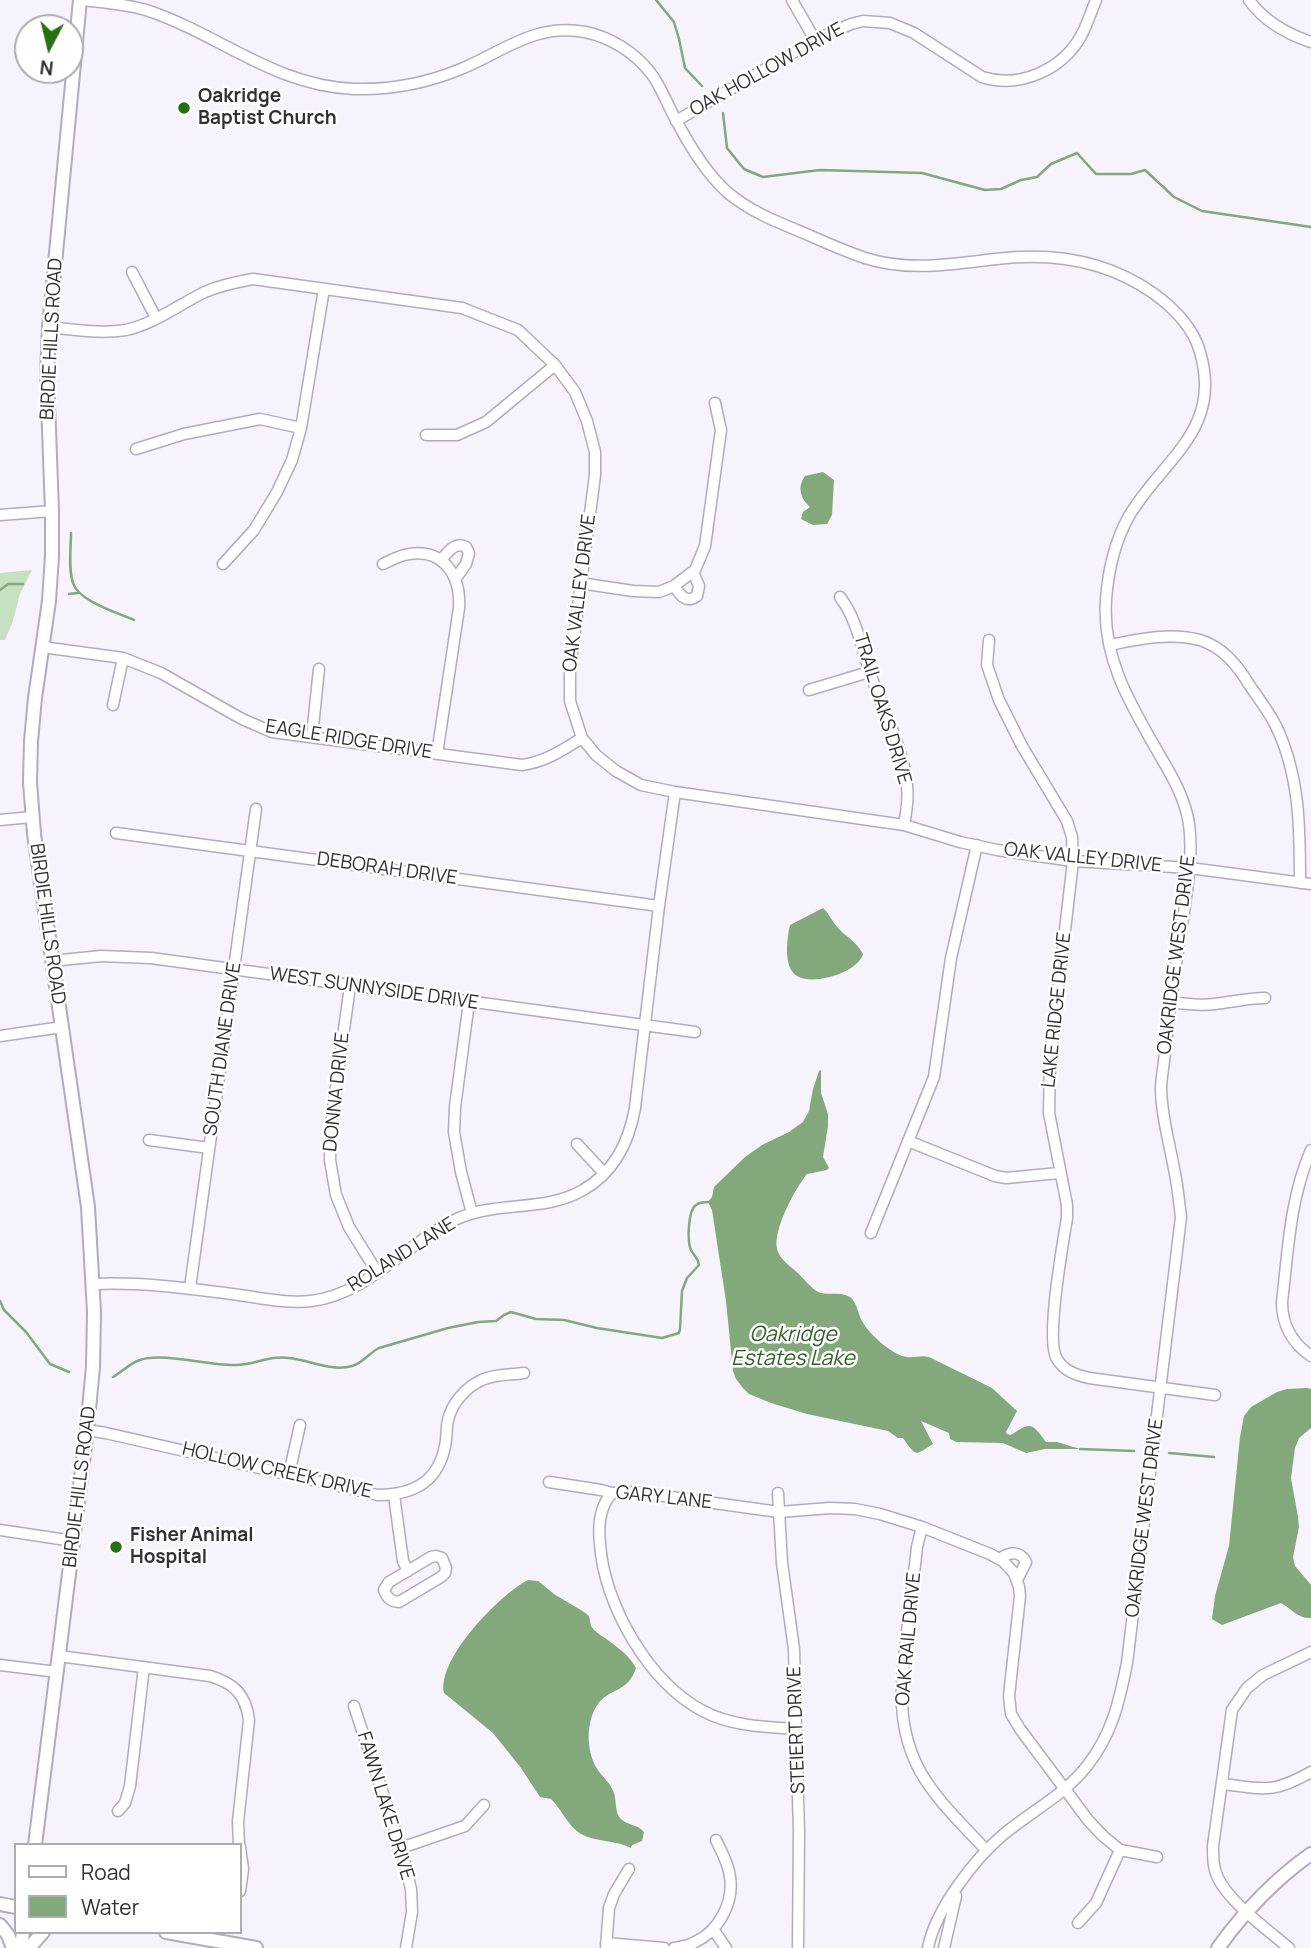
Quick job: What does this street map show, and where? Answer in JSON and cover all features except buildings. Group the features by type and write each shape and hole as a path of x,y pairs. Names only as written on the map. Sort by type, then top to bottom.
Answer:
{"main road":[{"name":"BIRDIE HILLS ROAD","path":"35,1843 93,1367 93,1284 88,1207 32,817 30,782 31,741 50,601 52,511 47,375 49,327 82,0"},
{"path":"1218,1948 1246,1912 1281,1877 1311,1854"},
{"path":"0,1924 13,1948"},
{"path":"29,1948 41,1934"},
{"path":"177,1934 256,1948"}],"street":[{"name":"OAKRIDGE WEST DRIVE","path":"82,0 145,10 265,67 291,77 338,88 358,89 438,78 515,41 551,31 585,32 603,37 620,45 650,72 676,121 704,165 728,193 759,214 820,240 885,263 906,266 957,265 1029,256 1083,261 1116,272 1142,285 1170,306 1186,323 1195,338 1202,356 1204,394 1200,415 1182,449 1148,488 1129,517 1120,535 1106,598 1105,619 1117,675 1127,698 1179,787 1189,823 1190,868 1161,1089 1181,1217 1127,1663 1119,1705 1102,1746 1066,1789 986,1850 943,1909 928,1948"},
{"path":"792,0 815,40"},
{"name":"OAK HOLLOW DRIVE","path":"676,121 815,40 851,24 863,22 890,23 914,33 968,70 993,81 1023,79 1051,67 1067,54 1081,34 1096,0"},
{"path":"1249,0 1263,16 1281,29 1311,42"},
{"path":"132,272 156,318"},
{"name":"OAK VALLEY DRIVE","path":"49,327 87,331 127,330 225,284 253,279 462,308 518,330 555,365 575,392 587,421 595,452 570,668 570,701 582,738 596,755 627,778 641,785 674,792 904,825 976,845 1073,861 1190,868 1306,883"},
{"path":"223,564 254,530 292,460 301,428 324,289"},
{"path":"426,435 457,435 486,422 555,365"},
{"path":"580,583 659,592 674,586 693,572 705,546 722,430 715,403"},
{"path":"136,449 184,434 260,419 301,428"},
{"path":"0,515 52,511"},
{"path":"441,560 454,546 459,544 466,547 469,553 466,564 456,578"},
{"path":"383,564 406,555 430,555 441,560 456,578 459,608 437,754"},
{"path":"674,586 686,599 693,599 699,593 693,572"},
{"name":"TRAIL OAKS DRIVE","path":"840,597 855,621 869,672 899,750 909,802 904,825"},
{"path":"1110,645 1137,639 1168,637 1200,640 1221,651 1237,668 1274,723 1286,753 1295,788 1306,883"},
{"name":"LAKE RIDGE DRIVE","path":"989,640 986,665 999,700 1022,746 1067,821 1072,837 1073,861 1050,1060 1049,1113 1067,1205 1052,1332 1055,1357 1069,1371 1089,1378 1215,1395"},
{"name":"EAGLE RIDGE DRIVE","path":"42,647 123,658 161,673 242,719 272,732 522,765 557,754 582,738"},
{"path":"113,705 123,658"},
{"path":"312,736 319,669"},
{"path":"809,690 869,672"},
{"name":"ROLAND LANE","path":"93,1284 139,1284 312,1301 342,1293 432,1233 472,1213 558,1200 584,1190 616,1160 632,1127 674,792"},
{"name":"SOUTH DIANE DRIVE","path":"190,1288 256,809"},
{"path":"0,820 32,817"},
{"name":"DEBORAH DRIVE","path":"116,832 659,906"},
{"path":"871,1233 934,1077 951,958 976,845"},
{"name":"WEST SUNNYSIDE DRIVE","path":"52,961 120,956 695,1032"},
{"name":"DONNA DRIVE","path":"350,986 331,1124 330,1160 336,1195 349,1227 377,1272"},
{"path":"1171,1002 1194,1005 1265,998"},
{"path":"469,1002 454,1132 472,1213"},
{"path":"0,1036 62,1027"},
{"path":"149,1140 209,1148"},
{"path":"908,1141 995,1176 1006,1178 1059,1173"},
{"path":"577,1144 604,1173"},
{"path":"1311,1150 1294,1202 1282,1301 1287,1330 1311,1356"},
{"name":"HOLLOW CREEK DRIVE","path":"87,1430 379,1494 394,1495 409,1491 434,1475 442,1461 447,1421 452,1407 460,1397 482,1380 524,1373"},
{"path":"289,1474 300,1425"},
{"name":"GARY LANE","path":"549,1482 612,1493 635,1492 779,1512 830,1508 880,1514 922,1527 1000,1559 1015,1553 1022,1556 1026,1562 1017,1580"},
{"path":"612,1493 605,1501 599,1533 608,1590 623,1623 657,1672 686,1700 717,1718 764,1727 797,1729"},
{"name":"STEIERT DRIVE","path":"778,1493 782,1563 794,1649 799,1833 798,1948"},
{"path":"394,1495 403,1561 408,1570"},
{"name":"OAK RAIL DRIVE","path":"922,1527 917,1547 901,1685 904,1730 911,1753 936,1796 986,1850"},
{"path":"0,1530 74,1541"},
{"path":"436,1556 442,1558 446,1568 440,1577 399,1602 391,1601 384,1590 389,1583 408,1570 436,1556"},
{"path":"1000,1559 1009,1567 1019,1587 1020,1605 1009,1696 1011,1714 1088,1820 1103,1836 1120,1850 1157,1857"},
{"path":"1289,1948 1246,1912 1223,1886 1214,1867 1213,1846 1229,1719 1236,1702 1247,1688 1264,1675 1311,1652"},
{"path":"59,1656 219,1678 239,1692 246,1704 249,1720 238,1822 240,1843"},
{"path":"0,1665 57,1672"},
{"path":"118,1811 125,1803 131,1786 144,1667"},
{"name":"FAWN LAKE DRIVE","path":"354,1706 401,1848 411,1889 412,1912 406,1948"},
{"path":"1222,1784 1274,1789 1290,1784 1311,1772"},
{"path":"401,1848 465,1826 484,1805"},
{"path":"674,1948 694,1946 713,1929 723,1915 730,1878 716,1840"},
{"path":"1078,1923 1096,1903 1120,1850"},
{"path":"629,1869 609,1908 606,1945 664,1948"},
{"name":"OAKRIDGE WEST DRIVE","path":"944,1948 958,1888"},
{"path":"713,1929 726,1948"}],"shaded area":[{"path":"32,570 20,594 5,640 0,640 0,573"}],"water":[{"path":"823,472 834,480 832,515 827,524 813,525 801,519 803,512 810,507 800,488 805,476"},
{"path":"823,908 863,954 853,967 844,972 823,978 804,979 793,972 788,960 790,925"},
{"name":"Oakridge Estates Lake","path":"821,1070 821,1093 828,1114 823,1157 829,1168 807,1174 791,1199 778,1231 777,1249 780,1256 818,1292 850,1297 870,1332 895,1353 907,1357 929,1357 992,1388 1017,1411 1007,1434 1011,1435 1031,1426 1046,1442 1057,1442 1080,1449 1045,1449 1026,1453 1003,1443 956,1442 950,1439 949,1433 921,1421 933,1444 917,1453 903,1438 898,1438 888,1431 807,1414 771,1403 749,1394 736,1379 712,1210 708,1202 714,1187 745,1157 803,1122"},
{"path":"1311,1389 1311,1428 1299,1438 1295,1448 1291,1478 1299,1527 1293,1557 1295,1566 1311,1585 1311,1618 1299,1615 1281,1603 1222,1625 1212,1619 1215,1596 1229,1546 1244,1416 1251,1407 1277,1392"},
{"path":"528,1580 538,1581 589,1616 594,1630 623,1652 636,1668 628,1682 598,1704 589,1727 590,1752 598,1770 613,1789 619,1816 644,1832 642,1841 631,1848 587,1837 576,1831 551,1799 540,1797 493,1733 444,1693 444,1679 450,1663 472,1629 502,1599"}],"waterway":[{"path":"656,0 674,22 685,68 702,86"},
{"path":"723,113 727,148 744,169 763,177 820,170 922,173 985,190 1001,189 1021,180 1037,177 1051,164 1077,153 1096,174 1131,174 1145,170 1174,197 1202,211 1311,227"},
{"path":"71,533 71,571 76,589 99,606 134,620"},
{"path":"0,590 8,584 23,584"},
{"path":"69,594 78,593"},
{"path":"113,1377 133,1363 149,1358 236,1365 282,1357 329,1367 352,1366 379,1348 448,1328 496,1321 511,1312 536,1319 564,1320 662,1338 679,1333 682,1291 687,1278 699,1265 690,1246 690,1219 696,1205 708,1202"},
{"path":"0,1301 4,1310 26,1332 50,1364 69,1372"},
{"path":"1080,1449 1134,1451"},
{"path":"1169,1453 1214,1457"}],"place":[{"name":"Oakridge Baptist Church","path":"184,108"},
{"name":"Fisher Animal Hospital","path":"116,1547"}]}
